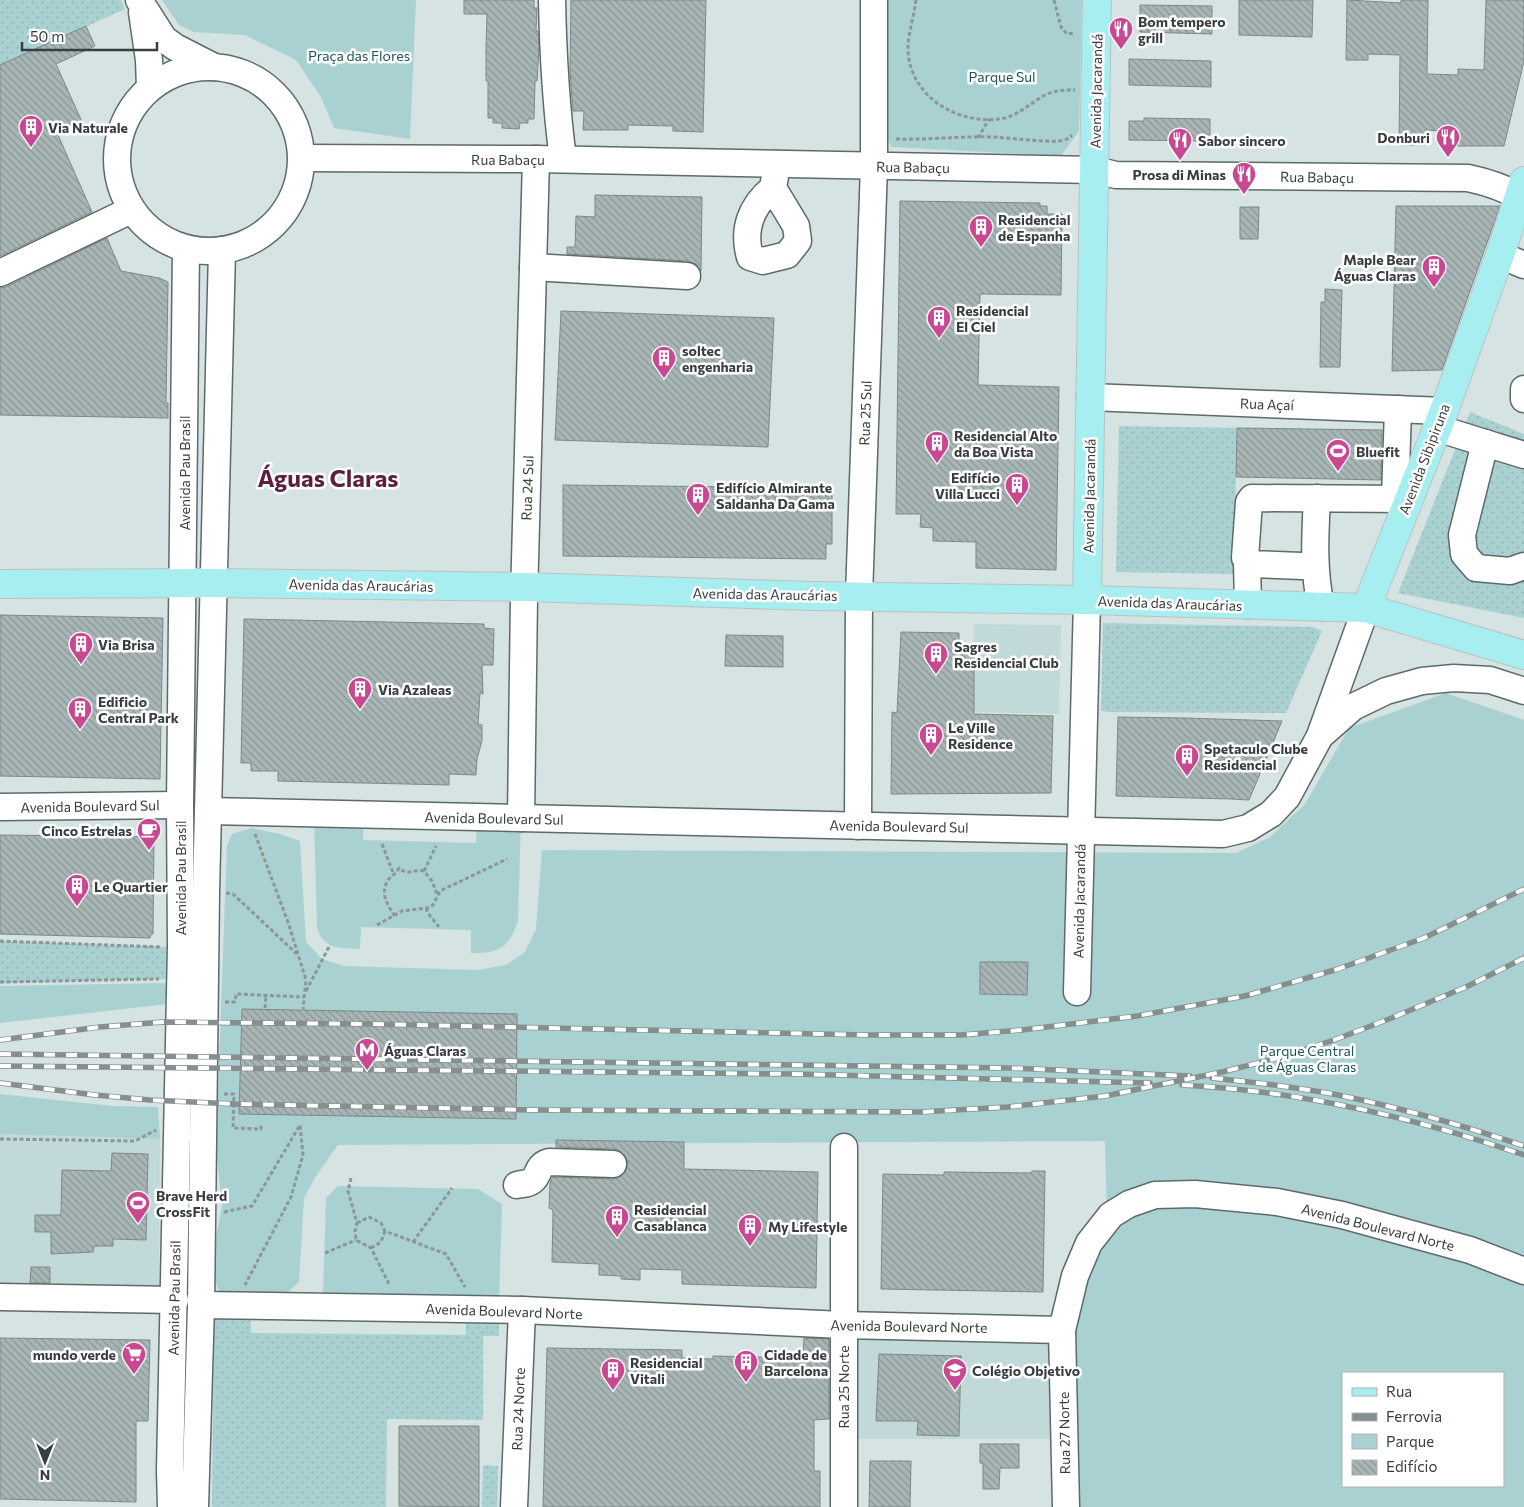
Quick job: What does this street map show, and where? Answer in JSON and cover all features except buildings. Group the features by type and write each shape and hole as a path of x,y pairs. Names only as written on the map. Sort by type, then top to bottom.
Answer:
{"main road":[{"name":"Avenida Jacarandá","path":"1087,600 1095,170 1083,93 1098,0"},
{"name":"Avenida Sibipiruna","path":"1366,608 1402,499 1512,260 1522,189"},
{"name":"Avenida das Araucárias","path":"0,584 213,583 525,587 812,596 1087,600 1366,608 1524,655"}],"street":[{"path":"552,0 554,68 563,159"},
{"name":"Rua 25 Sul","path":"858,826 859,596 874,166 874,0"},
{"path":"140,2 164,39 174,47 214,67 246,75 272,92 291,117 302,158 300,176 290,203 273,226 249,242 222,250 204,251 186,249 155,234 132,210 118,179 117,146 128,114 150,88 169,76 192,69 214,67"},
{"path":"140,2 148,49 150,88"},
{"name":"Rua Babaçu","path":"302,158 563,159 775,176 874,166 1095,170 1116,175 1468,178 1504,188 1522,189"},
{"name":"Rua 24 Sul","path":"521,818 536,158"},
{"path":"0,273 132,210"},
{"name":"Avenida Pau Brasil","path":"171,1507 170,1471 181,946 180,805 184,583 186,249"},
{"name":"Avenida Pau Brasil","path":"196,1507 201,1304 206,892 222,250"},
{"path":"533,267 687,276"},
{"path":"1524,390 1524,399"},
{"name":"Rua Açaí","path":"1090,397 1398,409 1440,419 1485,443 1524,455"},
{"path":"1248,605 1246,558 1249,502 1252,498 1402,499 1398,409"},
{"path":"1485,443 1462,535 1464,554 1476,568 1510,571 1524,566"},
{"path":"1317,498 1314,562 1321,607"},
{"path":"1247,562 1250,564 1302,566 1314,562"},
{"name":"Avenida Jacarandá","path":"1077,992 1087,600"},
{"name":"Avenida Sibipiruna","path":"1320,736 1366,608"},
{"name":"Avenida Boulevard Sul","path":"208,812 1223,834 1248,828 1271,814 1287,797 1320,736 1353,707 1386,691 1422,681 1454,678 1490,680 1524,691"},
{"name":"Avenida Boulevard Sul","path":"0,807 180,805"},
{"name":"Rua 25 Norte","path":"844,1147 844,1507"},
{"path":"517,1185 531,1182 536,1177 538,1169 543,1164 549,1162 613,1164"},
{"name":"Avenida Boulevard Norte","path":"201,1304 522,1310 843,1324 1062,1330 1074,1276 1089,1243 1111,1215 1129,1204 1155,1195 1204,1194 1277,1202 1342,1215 1470,1250 1524,1271"},
{"path":"0,1297 174,1300"},
{"name":"Rua 24 Norte","path":"514,1507 522,1310"},
{"name":"Rua 27 Norte","path":"1062,1330 1066,1507"}],"path":[{"path":"916,0 908,49 911,65 920,87 934,101 961,116 989,119 1007,117 1028,107 1046,94 1060,90 1083,93"},
{"path":"1054,0 1061,27 1067,34 1076,33"},
{"path":"978,138 989,119"},
{"path":"889,137 894,139 924,140 978,138 1065,140 1070,138 1074,130"},
{"path":"246,812 288,922 306,980 303,1009"},
{"path":"382,844 394,875"},
{"path":"424,870 436,846"},
{"path":"377,925 402,911 428,908 433,905 440,891 507,859"},
{"path":"395,916 385,902 385,887 389,878 399,868 403,873 424,870"},
{"path":"424,870 432,881 438,896"},
{"path":"206,892 233,894 298,955"},
{"path":"428,908 427,912 439,927"},
{"path":"0,941 181,946"},
{"path":"305,995 330,945"},
{"path":"0,982 180,979"},
{"path":"204,1001 235,1002 236,994 305,995"},
{"path":"266,995 266,1008"},
{"path":"248,1058 264,1059"},
{"path":"203,1093 234,1094 233,1128 261,1129 261,1124"},
{"path":"202,1217 252,1206 300,1125 303,1155 291,1197 234,1306"},
{"path":"0,1140 135,1140 157,1129"},
{"path":"351,1178 348,1191 357,1223 356,1240"},
{"path":"413,1242 452,1188"},
{"path":"357,1223 369,1217 381,1223 385,1231 446,1254 478,1309"},
{"path":"371,1248 381,1242 385,1231"},
{"path":"356,1240 371,1248 392,1289"},
{"path":"325,1253 356,1240"}],"shaded area":[{"path":"974,624 1061,625 1059,714 972,712"},
{"name":"Brave Herd CrossFit","path":"0,1134 160,1139 159,1288 0,1286"},
{"name":"Colégio Objetivo","path":"858,1339 1052,1343 1052,1439 858,1439"}],"green space":[{"path":"0,0 121,0 125,9 0,66"},
{"name":"Praça das Flores","path":"162,0 416,0 410,139 334,128 321,97 296,60 245,35 194,32 179,25"},
{"name":"Parque Sul","path":"882,0 1082,0 1079,131 1061,156 892,147 880,129"},
{"path":"1470,412 1524,434 1524,618 1398,593"},
{"path":"1119,426 1237,428 1234,574 1116,572"},
{"path":"1103,623 1313,627 1322,631 1286,713 1109,712 1101,711"},
{"name":"Parque Central de Águas Claras","path":"1446,693 1524,720 1524,1507 1071,1507 1073,1302 1107,1223 1105,1141 338,1145 316,1176 304,1198 299,1282 280,1299 222,1298 210,1268 222,1206 216,1146 227,845 232,834 252,828 280,834 300,841 306,942 322,959 344,966 477,970 506,965 525,952 536,929 542,850 1236,853 1270,837 1305,804 1349,728"},
{"path":"314,814 364,815 363,840 476,843 477,818 521,818 518,921 511,937 507,943 496,950 471,953 471,930 361,927 360,949 339,948 328,944 323,940 317,927"},
{"path":"0,941 174,947 172,979 0,983"},
{"path":"168,983 168,1004 0,1023 0,986"},
{"path":"0,1094 112,1106 158,1107 160,1139 0,1134"},
{"path":"338,1186 478,1189 502,1204 499,1301 323,1295 326,1198"},
{"path":"214,1319 251,1319 251,1333 466,1335 466,1321 499,1322 499,1336 483,1336 483,1420 387,1419 386,1507 212,1507"},
{"path":"483,1465 498,1466 497,1507 482,1507"}],"railway":[{"path":"0,1040 100,1027 163,1022 368,1024 868,1035 961,1035 1022,1030 1137,1016 1245,996 1338,969 1424,938 1524,889"},
{"path":"0,1083 150,1100 235,1104 533,1110 921,1112 1008,1107 1105,1096 1222,1072 1278,1058 1334,1040 1389,1019 1466,987 1524,958"},
{"path":"0,1054 1009,1068 1190,1076"},
{"path":"0,1066 794,1074 1150,1083"},
{"path":"1212,1078 1288,1087 1357,1099 1430,1117 1524,1146"},
{"path":"1182,1085 1270,1093 1356,1108 1440,1129 1524,1155"}],"place":[{"name":"Bom tempero grill","path":"1121,50"},
{"name":"Via Naturale","path":"31,148"},
{"name":"Donburi","path":"1448,158"},
{"name":"Sabor sincero","path":"1180,161"},
{"name":"Prosa di Minas","path":"1244,195"},
{"name":"Residencial de Espanha","path":"981,248"},
{"name":"Maple Bear Águas Claras","path":"1434,288"},
{"name":"Residencial El Ciel","path":"939,339"},
{"name":"soltec engenharia","path":"664,379"},
{"name":"Residencial Alto da Boa Vista","path":"937,464"},
{"name":"Bluefit","path":"1338,472"},
{"name":"Edifício Villa Lucci","path":"1017,506"},
{"name":"Edifício Almirante Saldanha Da Gama","path":"698,516"},
{"name":"Via Brisa","path":"81,665"},
{"name":"Sagres Residencial Club","path":"936,675"},
{"name":"Via Azaleas","path":"360,710"},
{"name":"Edificio Central Park","path":"80,730"},
{"name":"Le Ville Residence","path":"931,756"},
{"name":"Spetaculo Clube Residencial","path":"1187,777"},
{"name":"Cinco Estrelas","path":"149,851"},
{"name":"Le Quartier","path":"77,907"},
{"name":"Águas Claras","path":"367,1071"},
{"name":"Brave Herd CrossFit","path":"138,1224"},
{"name":"Residencial Casablanca","path":"617,1238"},
{"name":"My Lifestyle","path":"750,1247"},
{"name":"mundo verde","path":"134,1375"},
{"name":"Cidade de Barcelona","path":"746,1383"},
{"name":"Residencial Vitali","path":"613,1391"},
{"name":"Colégio Objetivo","path":"955,1391"}],"district":[{"name":"Águas Claras","path":"328,477"}]}
